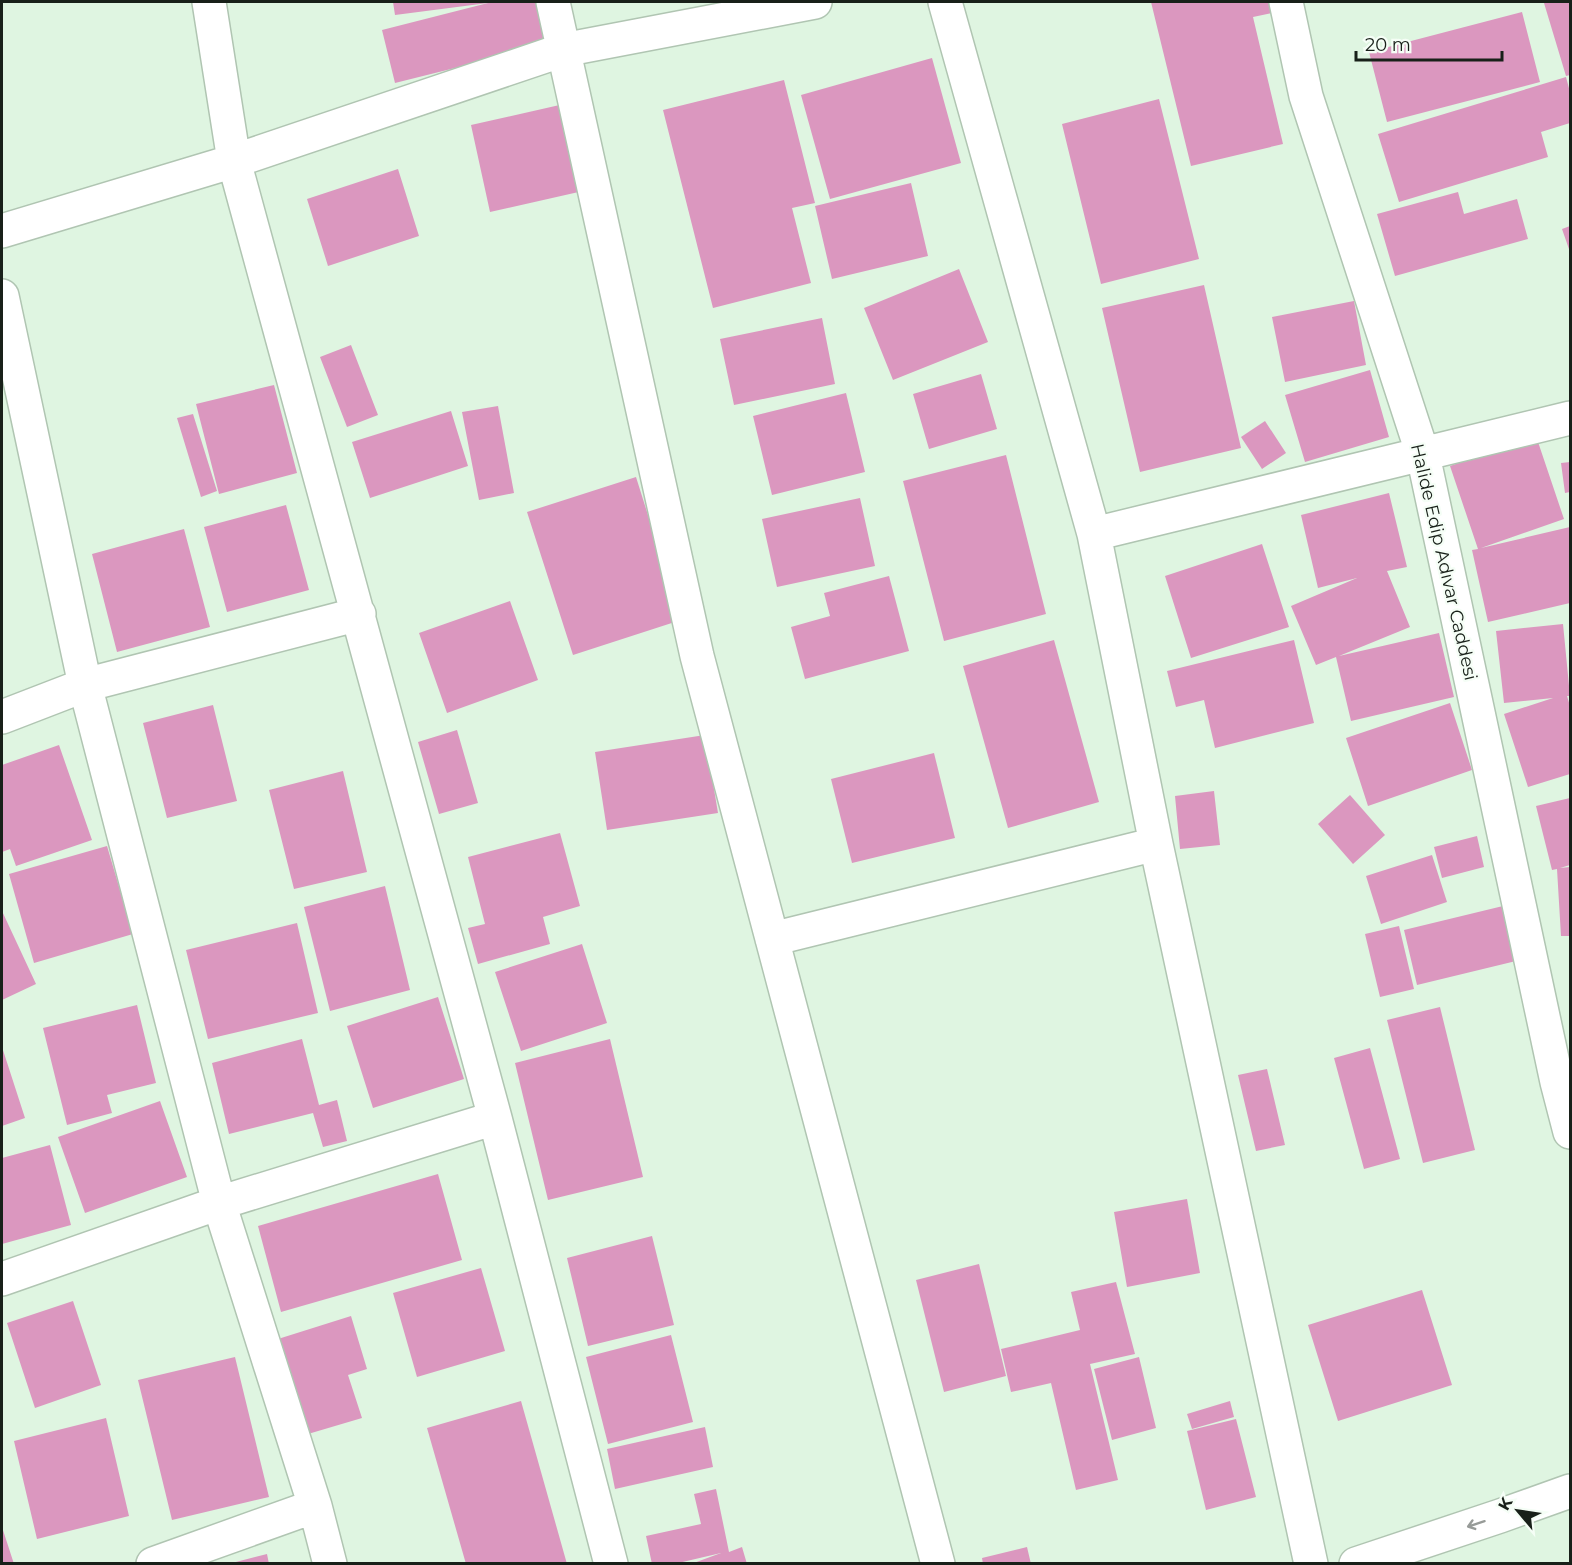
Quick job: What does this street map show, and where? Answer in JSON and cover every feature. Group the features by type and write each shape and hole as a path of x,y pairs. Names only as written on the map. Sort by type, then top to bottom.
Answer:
{"main road":[{"path":"209,2 234,161 495,1118 611,1563"},
{"path":"553,2 697,656 938,1563"},
{"path":"2,231 234,161 563,50 816,2"},
{"path":"945,2 1095,534 1156,844 1311,1563"},
{"name":"Halide Edip Adıvar Caddesi","path":"1286,2 1306,96 1423,455 1557,1082 1570,1132"},
{"path":"2,296 85,685 219,1203 315,1506 330,1563"},
{"path":"1095,534 1570,418"},
{"path":"2,717 85,685 359,614"},
{"path":"772,939 1156,844"},
{"path":"2,1279 219,1203 495,1118"},
{"path":"1356,1563 1570,1491"},
{"path":"153,1563 315,1506"}],"building":[{"path":"393,2 536,2 547,45 395,83 382,30 488,3 395,15"},
{"path":"1151,2 1269,2 1272,13 1253,17 1283,144 1191,166"},
{"path":"1570,2 1570,75 1566,76 1544,3"},
{"path":"1522,12 1540,82 1387,122 1369,52"},
{"path":"932,58 961,163 830,199 801,95"},
{"path":"1566,77 1570,92 1570,123 1541,132 1548,157 1399,202 1378,134"},
{"path":"784,80 815,203 792,208 811,283 713,308 663,110"},
{"path":"1159,99 1199,259 1101,284 1062,124"},
{"path":"564,104 583,191 490,212 471,125"},
{"path":"398,169 419,236 328,266 307,199"},
{"path":"911,183 928,256 832,279 815,206"},
{"path":"1458,192 1464,214 1517,199 1528,239 1395,276 1377,214"},
{"path":"1570,226 1570,252 1562,229"},
{"path":"959,269 988,342 893,380 864,308"},
{"path":"1204,285 1241,448 1140,472 1102,308"},
{"path":"1354,301 1366,365 1285,382 1272,317"},
{"path":"822,318 835,384 734,405 720,339"},
{"path":"351,345 378,415 347,427 320,357"},
{"path":"1370,370 1389,437 1305,462 1285,395"},
{"path":"981,374 997,429 929,449 913,394"},
{"path":"274,385 297,473 219,494 196,404"},
{"path":"846,393 865,472 772,495 753,416"},
{"path":"498,406 514,493 479,500 462,412"},
{"path":"451,411 468,466 370,498 352,442"},
{"path":"193,414 217,491 201,497 177,418"},
{"path":"1265,421 1286,453 1262,469 1241,437"},
{"path":"1536,436 1564,519 1481,548 1570,527 1570,603 1488,622 1472,550 1478,549 1450,466"},
{"path":"1006,455 1046,614 944,641 903,481"},
{"path":"1570,462 1570,492 1565,493 1561,463"},
{"path":"636,477 681,620 573,655 527,512"},
{"path":"1389,493 1407,567 1387,571 1410,627 1339,656 1439,633 1454,697 1351,721 1336,657 1316,665 1291,606 1357,578 1318,588 1301,515"},
{"path":"860,498 875,566 777,587 762,519"},
{"path":"286,505 309,590 227,612 204,527"},
{"path":"184,529 210,627 117,652 92,554"},
{"path":"1262,544 1289,627 1191,658 1165,576"},
{"path":"889,576 909,651 805,679 791,627 830,616 824,593"},
{"path":"510,601 538,680 447,713 419,633"},
{"path":"1563,624 1570,696 1567,696 1570,706 1570,774 1528,787 1504,714 1553,698 1504,703 1496,631"},
{"path":"1054,640 1099,802 1008,828 963,666"},
{"path":"1294,640 1314,723 1215,748 1204,700 1176,707 1167,671"},
{"path":"1450,703 1472,770 1368,806 1346,738"},
{"path":"213,705 237,801 167,818 143,723"},
{"path":"457,730 478,803 439,814 418,742"},
{"path":"705,735 718,813 607,830 595,752"},
{"path":"59,745 92,840 16,866 10,849 2,852 2,765"},
{"path":"934,753 955,838 852,863 831,779"},
{"path":"343,771 367,872 294,889 269,790"},
{"path":"1214,791 1220,845 1180,849 1175,796"},
{"path":"1350,795 1385,835 1353,864 1318,824"},
{"path":"1570,798 1570,865 1560,868 1570,867 1570,936 1561,936 1557,869 1552,870 1536,806"},
{"path":"560,833 580,906 543,917 550,944 478,964 468,928 485,924 468,857"},
{"path":"1477,836 1484,867 1442,878 1434,847"},
{"path":"107,846 133,934 34,963 9,874"},
{"path":"1432,855 1447,902 1381,924 1366,876"},
{"path":"385,886 410,990 330,1011 304,907"},
{"path":"1503,906 1516,961 1417,985 1404,930"},
{"path":"2,911 36,984 2,1000"},
{"path":"297,923 318,1013 208,1039 186,950"},
{"path":"1399,926 1414,989 1380,997 1365,934"},
{"path":"582,944 607,1023 521,1051 495,972"},
{"path":"438,997 464,1079 373,1108 347,1026"},
{"path":"137,1005 156,1083 107,1095 112,1113 67,1125 43,1028"},
{"path":"1440,1007 1475,1150 1423,1163 1387,1020"},
{"path":"302,1039 319,1105 337,1100 347,1141 323,1147 313,1113 229,1134 212,1063"},
{"path":"610,1039 643,1177 548,1200 515,1063"},
{"path":"2,1047 25,1118 2,1126"},
{"path":"1370,1048 1400,1159 1364,1169 1334,1058"},
{"path":"1267,1069 1285,1145 1256,1151 1238,1075"},
{"path":"160,1101 187,1177 85,1213 58,1137"},
{"path":"50,1145 71,1225 2,1244 2,1158"},
{"path":"438,1174 462,1260 281,1312 258,1226"},
{"path":"1187,1199 1200,1273 1127,1287 1114,1212"},
{"path":"652,1236 674,1325 588,1346 567,1258"},
{"path":"979,1264 1006,1376 944,1392 916,1280"},
{"path":"481,1268 505,1351 417,1377 393,1293"},
{"path":"1116,1282 1135,1354 1090,1364 1118,1480 1076,1490 1051,1383 1011,1392 1001,1349 1080,1330 1071,1292"},
{"path":"1422,1290 1452,1385 1338,1421 1308,1325"},
{"path":"73,1301 101,1385 35,1408 7,1323"},
{"path":"351,1316 367,1369 348,1375 362,1418 308,1434 278,1339"},
{"path":"671,1335 693,1422 608,1444 586,1357"},
{"path":"235,1357 269,1497 172,1520 138,1380"},
{"path":"1139,1357 1156,1428 1112,1440 1094,1369"},
{"path":"521,1401 567,1564 466,1564 427,1428"},
{"path":"1230,1401 1234,1417 1192,1429 1187,1414"},
{"path":"106,1418 129,1516 37,1539 14,1441"},
{"path":"1236,1419 1256,1497 1206,1510 1187,1431"},
{"path":"705,1427 713,1467 615,1489 607,1449"},
{"path":"716,1489 729,1552 742,1547 747,1564 691,1564 721,1553 674,1564 652,1564 646,1536 701,1524 694,1494"},
{"path":"2,1527 14,1564 2,1564"},
{"path":"1027,1547 1031,1564 983,1564 982,1558"},
{"path":"267,1554 269,1564 232,1564 232,1563"}]}
